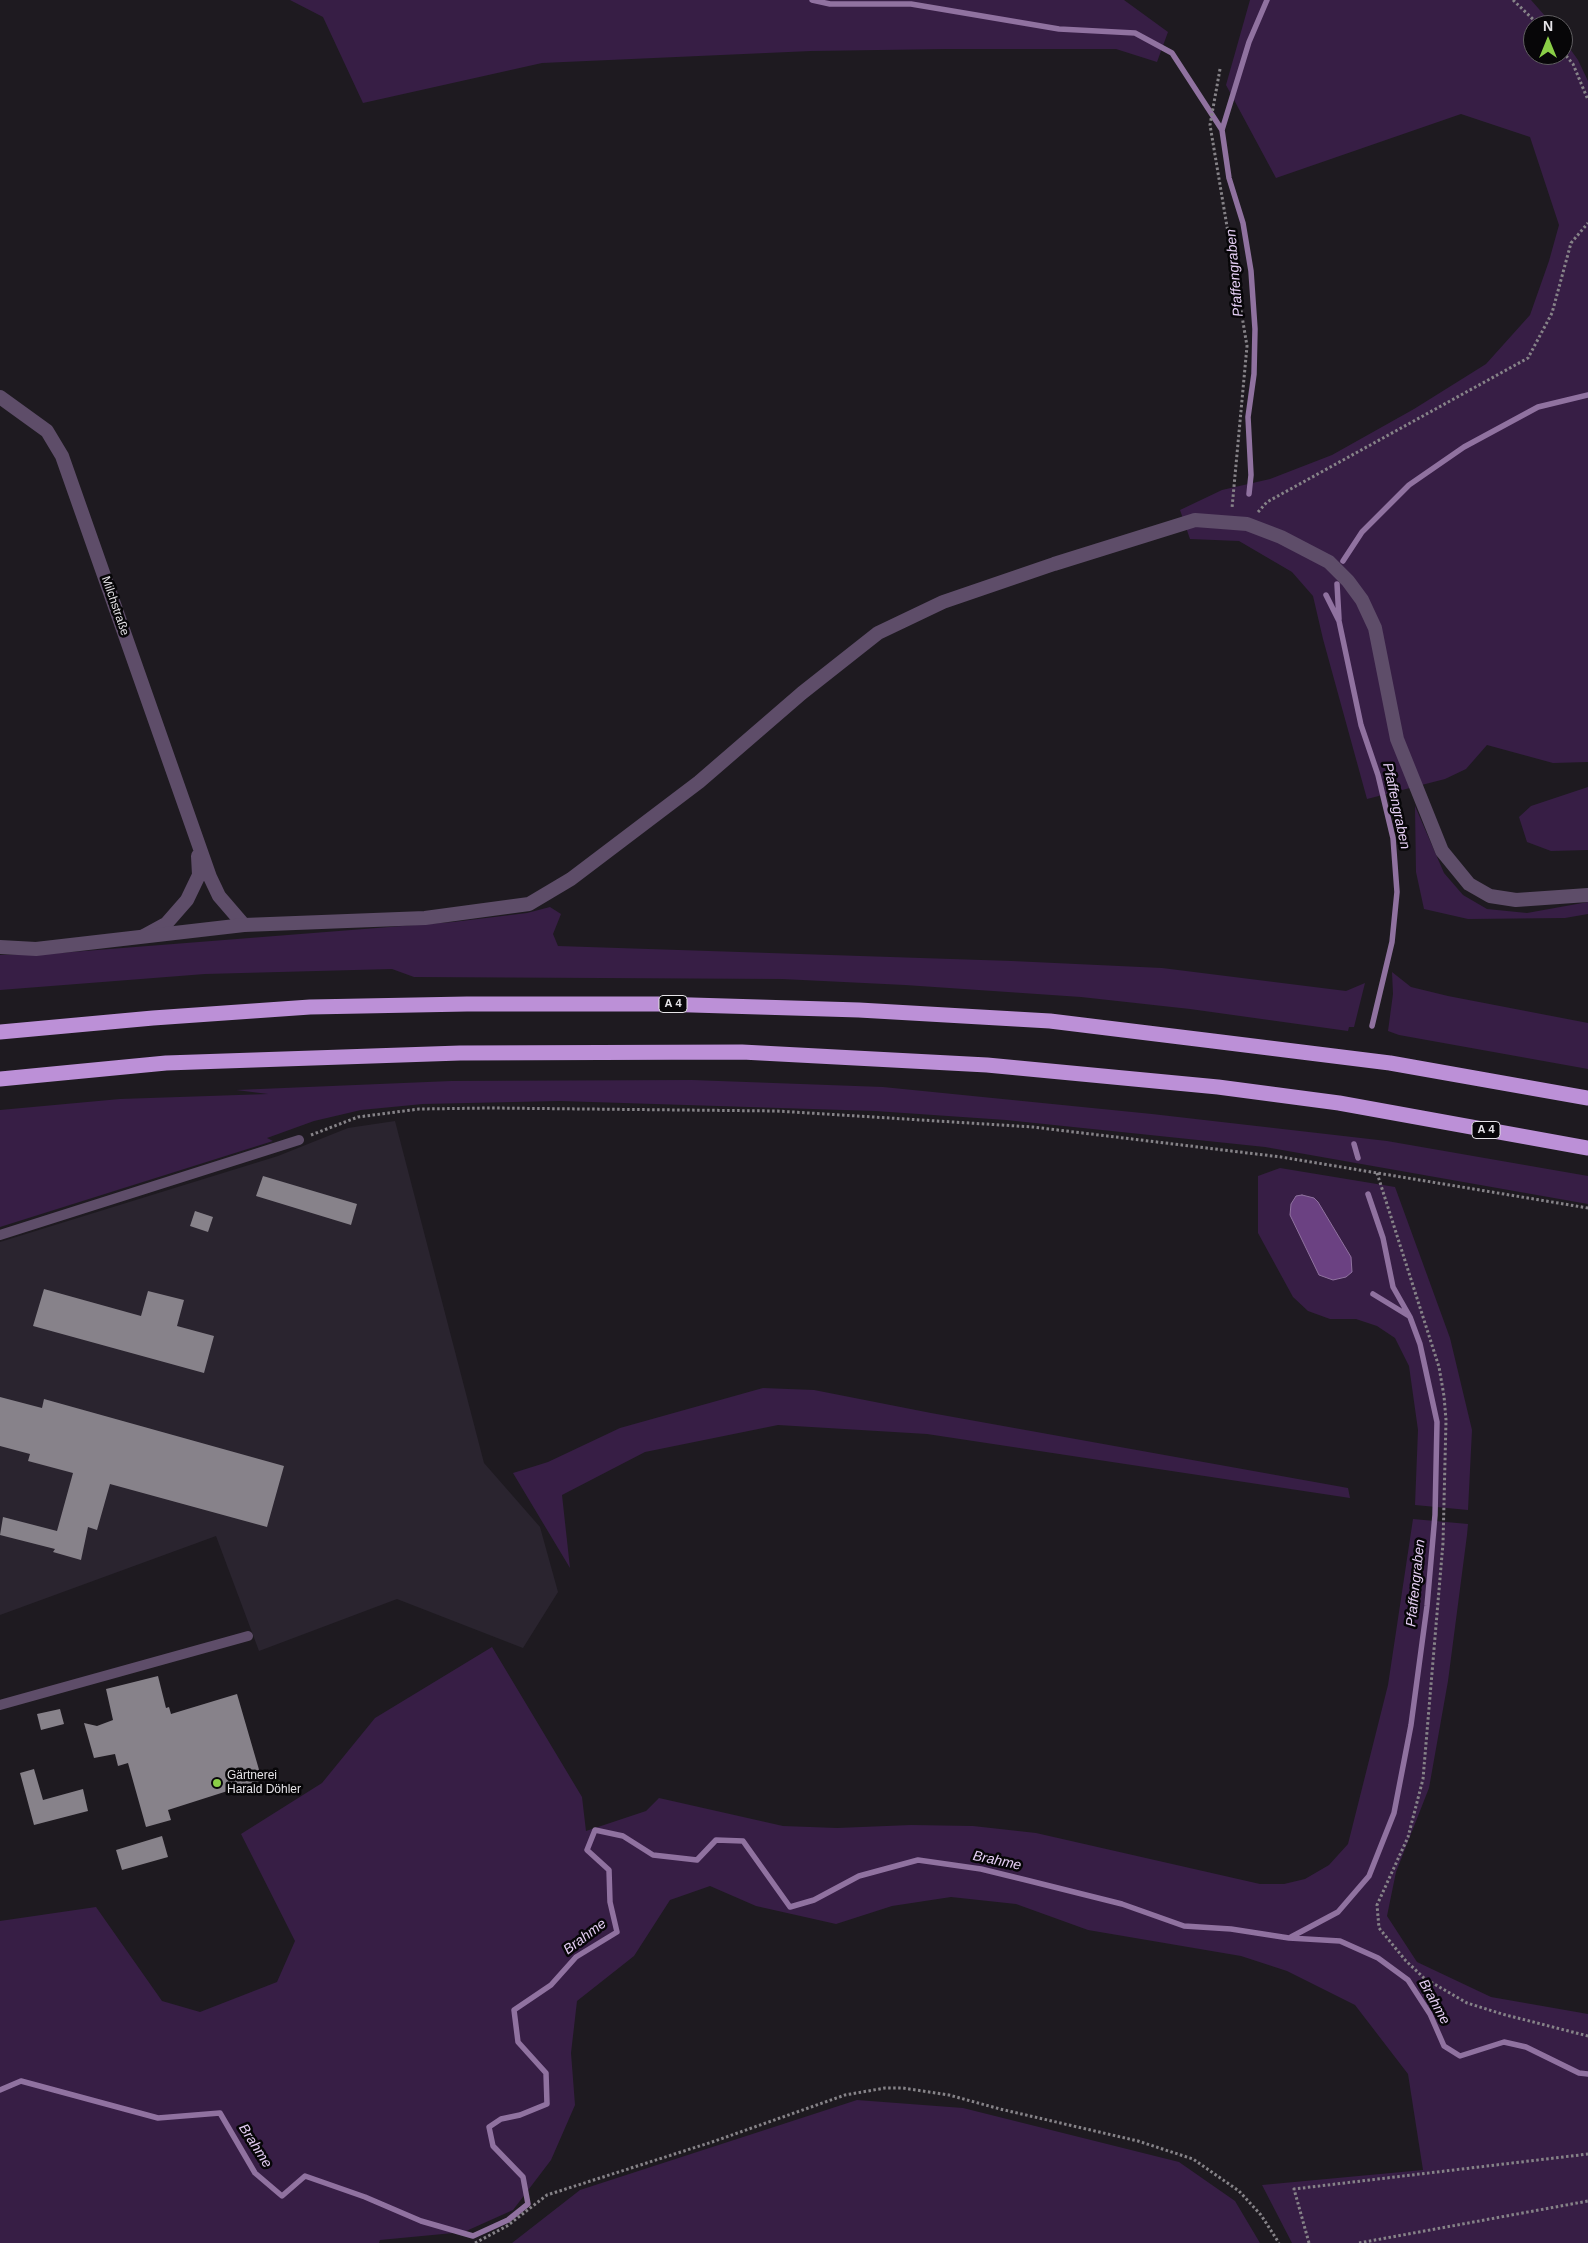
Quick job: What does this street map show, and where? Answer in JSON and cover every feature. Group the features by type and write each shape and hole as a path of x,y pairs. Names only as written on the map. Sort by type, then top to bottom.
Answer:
{"highway":[{"name":"A 4","path":"0,1032 153,1018 310,1007 467,1004 659,1004 859,1010 1050,1021 1390,1063 1588,1098"},
{"name":"A 4","path":"0,1079 186,1062 460,1052 742,1052 987,1065 1218,1087 1383,1111 1588,1148"}],"street":[{"name":"Milchstraße","path":"0,397 46,431 62,456 210,877 220,896 244,925"},
{"path":"0,947 36,949 244,925 425,918 529,904 572,879 699,782 802,693 878,633 943,602 1195,520 1247,524 1281,537 1329,562 1348,580 1362,600 1375,628 1397,739 1442,851 1469,884 1490,896 1516,900 1588,895"},
{"name":"Milchstraße","path":"143,936 166,924 187,900 199,875 196,838"}],"lane":[{"path":"0,1235 298,1140"},
{"path":"0,1705 248,1636"}],"path":[{"path":"1513,0 1529,15"},
{"path":"1573,64 1588,100"},
{"path":"1220,68 1210,125 1247,346 1230,523"},
{"path":"1247,524 1268,502 1528,358 1552,313 1571,243 1588,222"},
{"path":"298,1140 358,1117 419,1109 777,1111 1034,1127 1280,1157 1588,1208"},
{"path":"1377,1173 1431,1339 1442,1386 1446,1420 1443,1543 1422,1779 1408,1837 1377,1905 1379,1928 1406,1962 1424,1978 1467,2003 1588,2036"},
{"path":"475,2243 507,2226 547,2195 712,2142 845,2094 866,2090 903,2088 949,2095 1000,2109 1138,2141 1193,2159 1239,2191 1261,2215 1279,2243"},
{"path":"1308,2243 1294,2189 1588,2154"},
{"path":"1359,2243 1588,2201"}],"shaded area":[{"path":"290,0 1124,0 1168,32 1157,62 1116,49 947,49 811,51 542,63 363,103 323,17"},
{"path":"1250,0 1531,0 1544,15 1523,15 1523,65 1573,65 1573,53 1578,60 1588,81 1588,762 1553,763 1487,745 1466,769 1445,779 1367,799 1313,596 1292,572 1239,541 1190,539 1180,510 1222,490 1270,479 1332,455 1414,409 1486,364 1530,315 1549,261 1559,225 1530,137 1461,114 1276,178 1226,85"},
{"path":"1588,787 1588,850 1551,851 1527,842 1519,817 1531,806"},
{"path":"1415,806 1444,873 1463,895 1487,909 1527,913 1588,902 1588,914 1565,918 1468,919 1424,909 1416,872"},
{"path":"550,907 561,914 553,934 558,946 1012,961 1162,968 1346,991 1365,983 1354,1027 1349,1027 1348,1031 1190,1009 1081,997 782,979 414,977 392,969 205,974 0,990 0,955 59,953 453,922 527,913"},
{"path":"1392,972 1411,987 1588,1023 1588,1069 1399,1035 1388,1031 1393,994"},
{"path":"692,1080 883,1087 1152,1114 1387,1141 1588,1176 1588,1204 1265,1147 1006,1120 875,1111 560,1101 423,1104 361,1110 314,1121 267,1138 273,1141 0,1227 0,1110 120,1099 268,1094 236,1090 451,1081"},
{"path":"395,1121 484,1463 540,1527 558,1592 523,1648 397,1599 259,1651 216,1536 0,1615 0,1242 278,1156 348,1128"},
{"path":"1280,1168 1395,1187 1450,1338 1472,1430 1468,1510 1415,1505 1418,1430 1409,1366 1395,1338 1377,1326 1356,1319 1330,1319 1308,1311 1293,1297 1258,1233 1258,1176"},
{"path":"1302,1195 1314,1198 1318,1202 1351,1257 1352,1272 1346,1277 1333,1280 1319,1275 1290,1215 1291,1204 1296,1196"},
{"path":"763,1388 814,1390 931,1413 1348,1488 1350,1498 927,1434 778,1425 645,1452 562,1495 570,1568 513,1473 548,1462 620,1428"},
{"path":"1413,1519 1468,1524 1448,1681 1429,1788 1396,1872 1387,1916 1417,1962 1491,1997 1588,2014 1588,2243 1292,2243 1262,2185 1423,2170 1408,2074 1355,2005 1287,1971 1241,1956 1088,1930 1016,1904 951,1897 892,1906 836,1924 756,1906 710,1886 670,1900 634,1956 577,2001 571,2053 575,2105 551,2160 513,2210 464,2232 380,2240 379,2243 0,2243 0,1921 96,1907 162,2001 200,2012 277,1982 295,1941 241,1834 322,1783 375,1718 492,1647 582,1797 586,1831 646,1811 659,1798 783,1826 837,1828 911,1825 973,1826 1036,1833 1260,1884 1284,1884 1305,1879 1329,1865 1348,1844 1388,1685"},
{"path":"857,2100 963,2108 1179,2162 1235,2201 1260,2243 512,2243 580,2190"}],"building":[{"path":"263,1176 357,1204 351,1225 256,1196"},
{"path":"195,1211 213,1217 208,1232 190,1226"},
{"path":"44,1289 141,1316 148,1291 184,1300 177,1326 214,1336 204,1373 33,1326"},
{"path":"0,1397 42,1408 44,1399 284,1466 267,1527 110,1484 97,1530 88,1527 81,1560 53,1552 55,1549 0,1535 3,1517 57,1531 73,1473 28,1461 30,1454 0,1446"},
{"path":"158,1676 166,1708 169,1707 171,1714 237,1694 262,1780 168,1810 171,1820 146,1827 128,1763 118,1766 115,1754 94,1758 84,1723 97,1726 113,1720 106,1689"},
{"path":"60,1709 64,1724 41,1730 37,1714"},
{"path":"34,1769 43,1800 83,1789 88,1811 34,1825 20,1773"},
{"path":"162,1836 168,1857 122,1870 116,1850"}],"waterway":[{"path":"812,0 830,4 911,4 1059,29 1135,33 1172,53 1222,130"},
{"name":"Pfaffengraben","path":"1249,494 1251,475 1248,417 1254,374 1255,329 1251,271 1243,223 1229,178 1222,130 1249,42 1267,0"},
{"path":"1343,561 1362,532 1409,485 1464,447 1538,407 1588,395"},
{"path":"1337,584 1339,619"},
{"name":"Pfaffengraben","path":"1326,595 1339,621 1361,725 1378,775 1393,838 1397,892 1392,942 1372,1026"},
{"name":"Pfaffengraben","path":"1354,1144 1358,1158"},
{"name":"Pfaffengraben","path":"1291,1937 1338,1912 1369,1876 1394,1813 1411,1725 1427,1606 1435,1515 1437,1422 1420,1344 1410,1317 1393,1287 1383,1238 1368,1194"},
{"path":"1373,1294 1409,1316"},
{"name":"Brahme","path":"0,2090 21,2081 158,2118 220,2113 255,2173 282,2196 305,2176 365,2197 421,2221 473,2236 508,2220 528,2204 523,2177 493,2146 489,2127 501,2119 520,2115 547,2104 546,2073 518,2042 514,2010 551,1985 576,1957 617,1932 610,1902 609,1870 587,1850 595,1830 623,1836 653,1855 697,1860 716,1840 743,1841 790,1907 814,1900 859,1876 918,1860 981,1869 1026,1880 1122,1904 1184,1926 1231,1929 1289,1938 1340,1941 1378,1958 1408,1980 1430,2014 1444,2046 1460,2056 1504,2042 1526,2047 1579,2073 1588,2074"}],"place":[{"name":"Gärtnerei Harald Döhler","path":"217,1783"}]}
